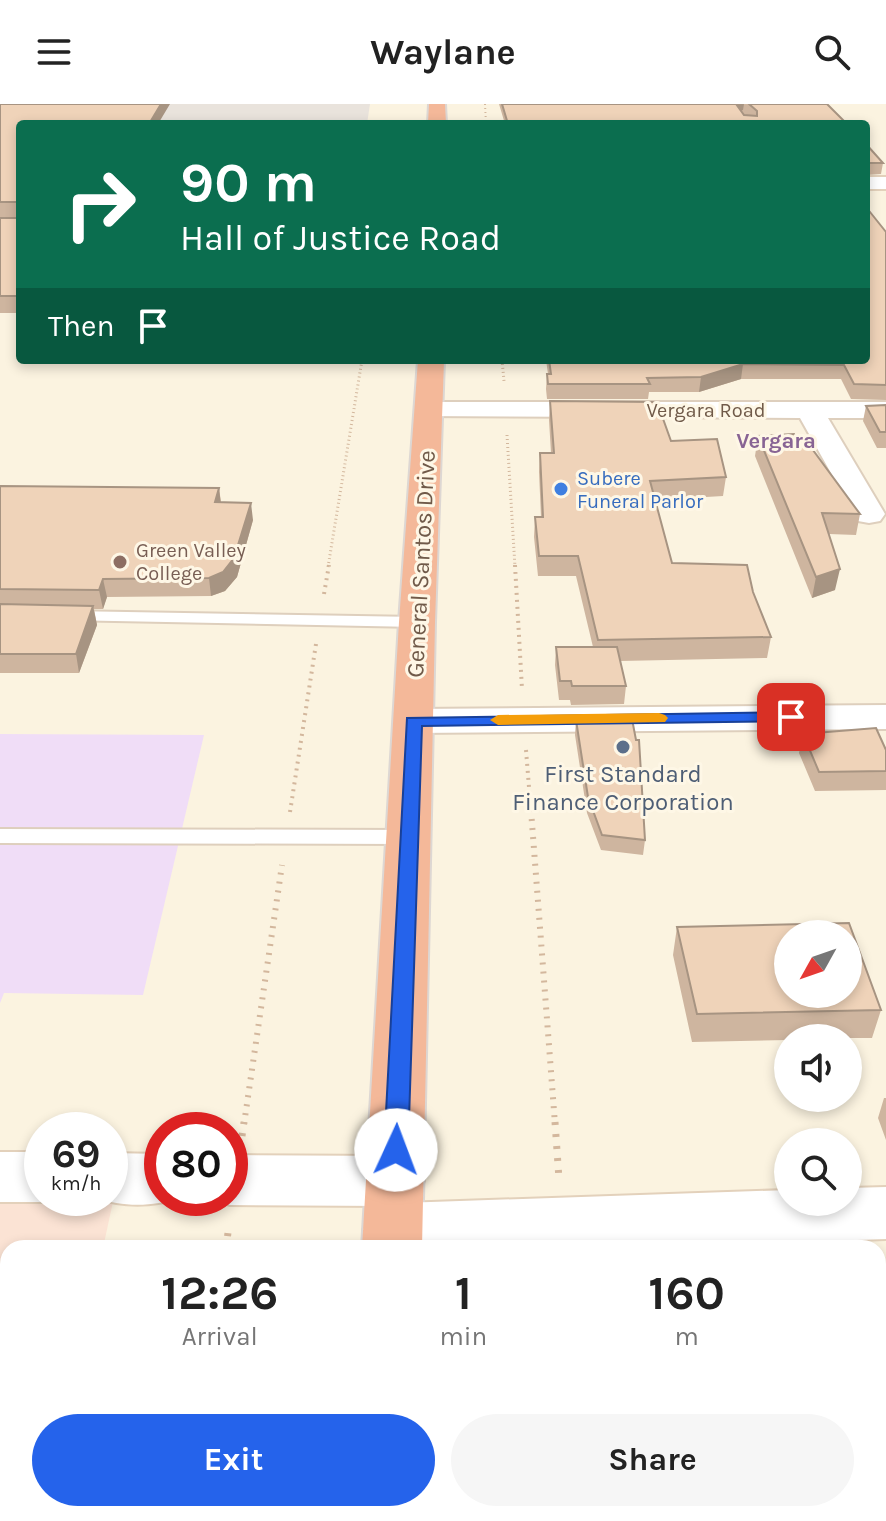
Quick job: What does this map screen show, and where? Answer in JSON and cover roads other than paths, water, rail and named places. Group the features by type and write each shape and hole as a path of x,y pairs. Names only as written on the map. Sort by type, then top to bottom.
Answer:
{"highway":[{"name":"General Santos Drive","path":"393,1220 417,622 431,364"}],"street":[{"name":"Vergara Road","path":"430,410 886,410"},
{"path":"810,411 869,514"},
{"path":"413,721 886,717"},
{"path":"0,1177 24,1177"},
{"path":"248,1184 393,1220 563,1224 886,1213"}],"lane":[{"path":"46,616 417,622"},
{"path":"0,836 408,837"}],"place":[{"name":"Subere Funeral Parlor","path":"561,489"},
{"name":"Green Valley College","path":"120,562"},
{"name":"First Standard Finance Corporation","path":"623,747"}],"district":[{"name":"Vergara","path":"776,441"}]}
